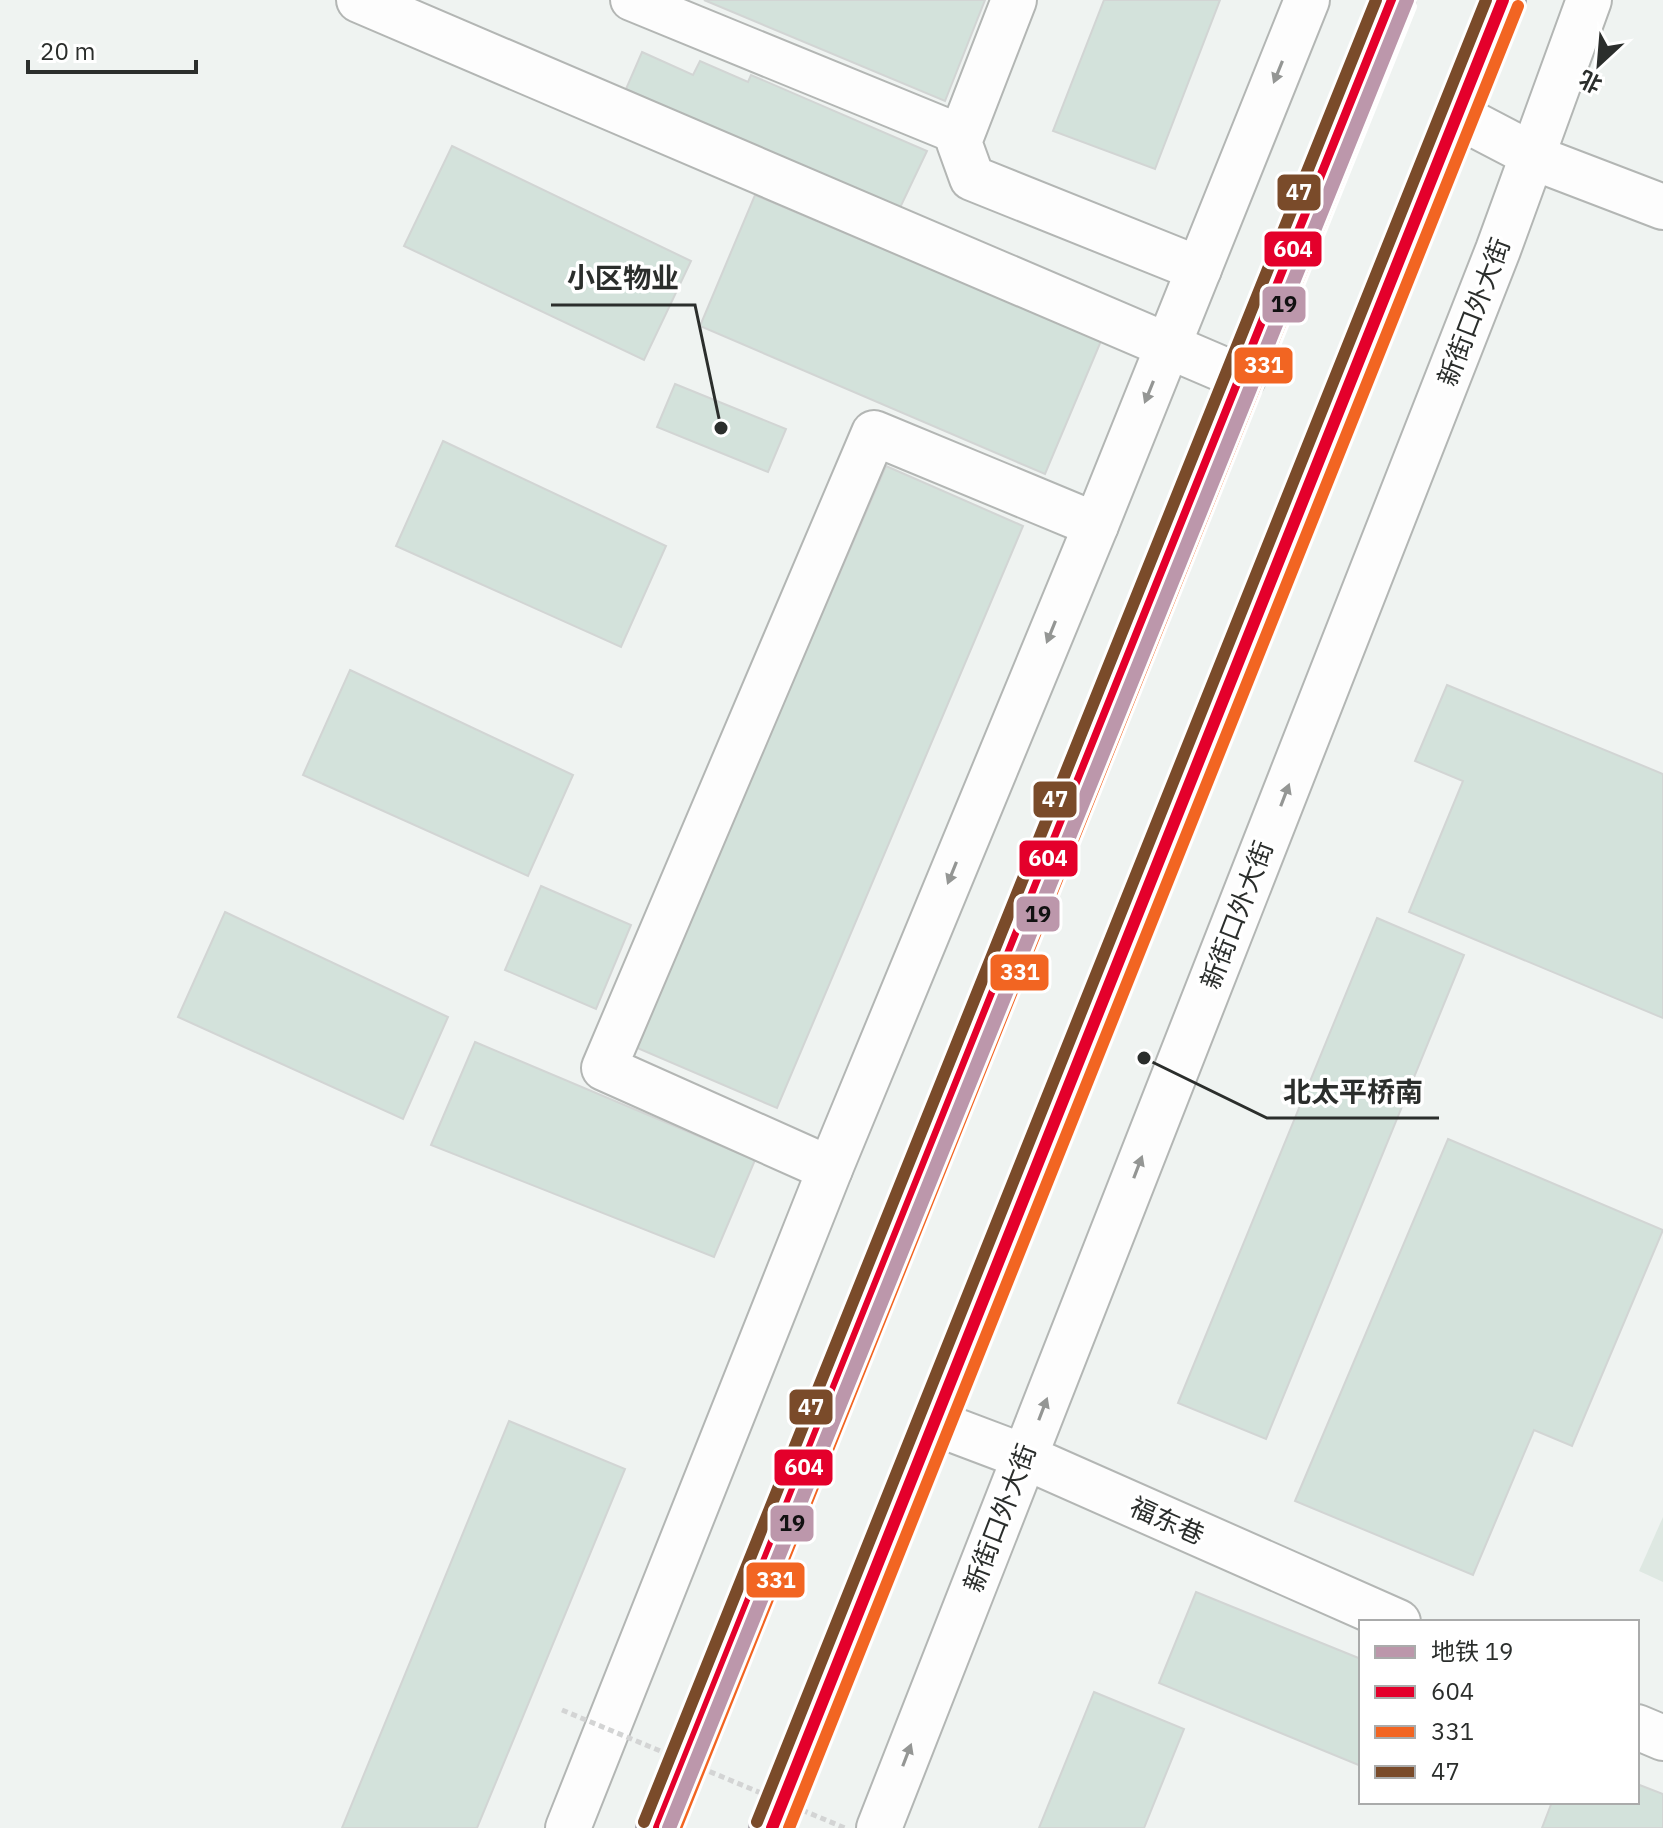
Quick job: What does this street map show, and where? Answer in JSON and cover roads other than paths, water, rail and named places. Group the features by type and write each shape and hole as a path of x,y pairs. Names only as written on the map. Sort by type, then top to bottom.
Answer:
{"main road":[{"path":"659,1828 1393,0"},
{"path":"772,1828 1503,0"}],"street":[{"path":"359,0 1243,378"},
{"path":"631,0 961,135"},
{"path":"1014,0 959,142 972,178 1199,269"},
{"path":"568,1828 830,1169 1096,525 1307,0"},
{"name":"新街口外大街","path":"879,1828 1498,250 1589,0"},
{"path":"1458,116 1532,155 1663,207"},
{"path":"830,1169 604,1068 874,433 1096,525"},
{"name":"福东巷","path":"935,1423 1025,1457 1393,1620"},
{"path":"1639,1728 1663,1738"}],"metro line":[{"name":"19","path":"669,1828 1407,0"}],"place":[{"name":"小区物业","path":"721,428"},
{"name":"北太平桥南","path":"1144,1058"}]}
